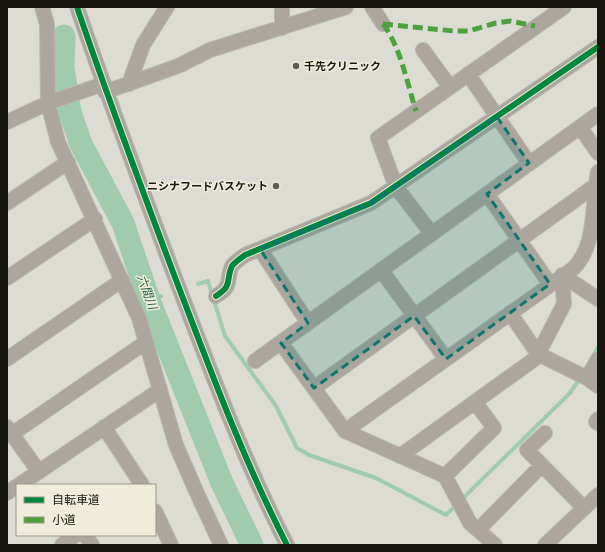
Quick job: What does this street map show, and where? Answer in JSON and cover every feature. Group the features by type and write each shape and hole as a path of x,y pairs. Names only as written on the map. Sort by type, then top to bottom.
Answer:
{"street":[{"path":"42,7 46,24 52,102 58,142 95,219 139,318 176,445 221,545"},
{"path":"77,7 104,88 206,360 246,457 288,545"},
{"path":"129,84 143,45 167,7"},
{"path":"282,7 282,28"},
{"path":"7,122 52,102 78,93 129,84 178,66 210,50 346,7"},
{"path":"372,7 384,24"},
{"path":"432,234 396,187 378,138 468,74 548,12 564,7"},
{"path":"216,296 222,292 229,282 233,265 245,255 371,203 598,47"},
{"path":"422,50 450,87"},
{"path":"468,74 529,164"},
{"path":"255,361 598,114"},
{"path":"580,127 598,153"},
{"path":"7,203 68,162"},
{"path":"314,388 519,241 597,179"},
{"path":"345,431 562,275 574,268 583,258 592,230 597,179"},
{"path":"487,194 550,284"},
{"path":"7,278 95,219"},
{"path":"260,249 308,323"},
{"path":"381,270 446,359"},
{"path":"562,275 598,299"},
{"path":"400,456 536,358 564,304 562,275"},
{"path":"7,359 122,280"},
{"path":"510,313 538,354 587,379 598,359"},
{"path":"39,472 10,431 146,342"},
{"path":"281,343 345,431 445,476 470,523 495,545"},
{"path":"21,484 160,390"},
{"path":"445,476 494,428 475,402"},
{"path":"598,419 596,422 598,423"},
{"path":"104,427 141,484"},
{"path":"545,433 527,450 584,508"},
{"path":"478,530 542,466"},
{"path":"7,493 16,487"},
{"path":"545,545 598,495"},
{"path":"156,513 172,545"},
{"path":"62,545 75,536"},
{"path":"86,536 92,545"}],"highlighted area":[{"path":"497,117 529,163 487,194 550,284 446,359 414,316 314,388 281,343 308,323 260,249 371,203"}],"waterway":[{"name":"六間川","path":"64,36 63,68 70,112 81,144 123,223 149,300 222,483 252,545"},
{"path":"198,284 208,281 225,336 276,406 297,448 309,455 376,478 446,515 570,393 581,377"},
{"path":"149,300 161,296"},
{"path":"593,357 598,347"}],"marked path":[{"path":"383,24 454,31 469,31 496,23 510,21 535,26"},
{"path":"383,24 389,33 399,55 416,111"}],"cycle path":[{"path":"77,7 136,173 213,376 240,444 287,545"},
{"path":"216,296 225,289 232,266 245,255 371,203 598,47"}],"place":[{"name":"千先クリニック","path":"296,66"},
{"name":"ニシナフードバスケット","path":"276,186"}]}
